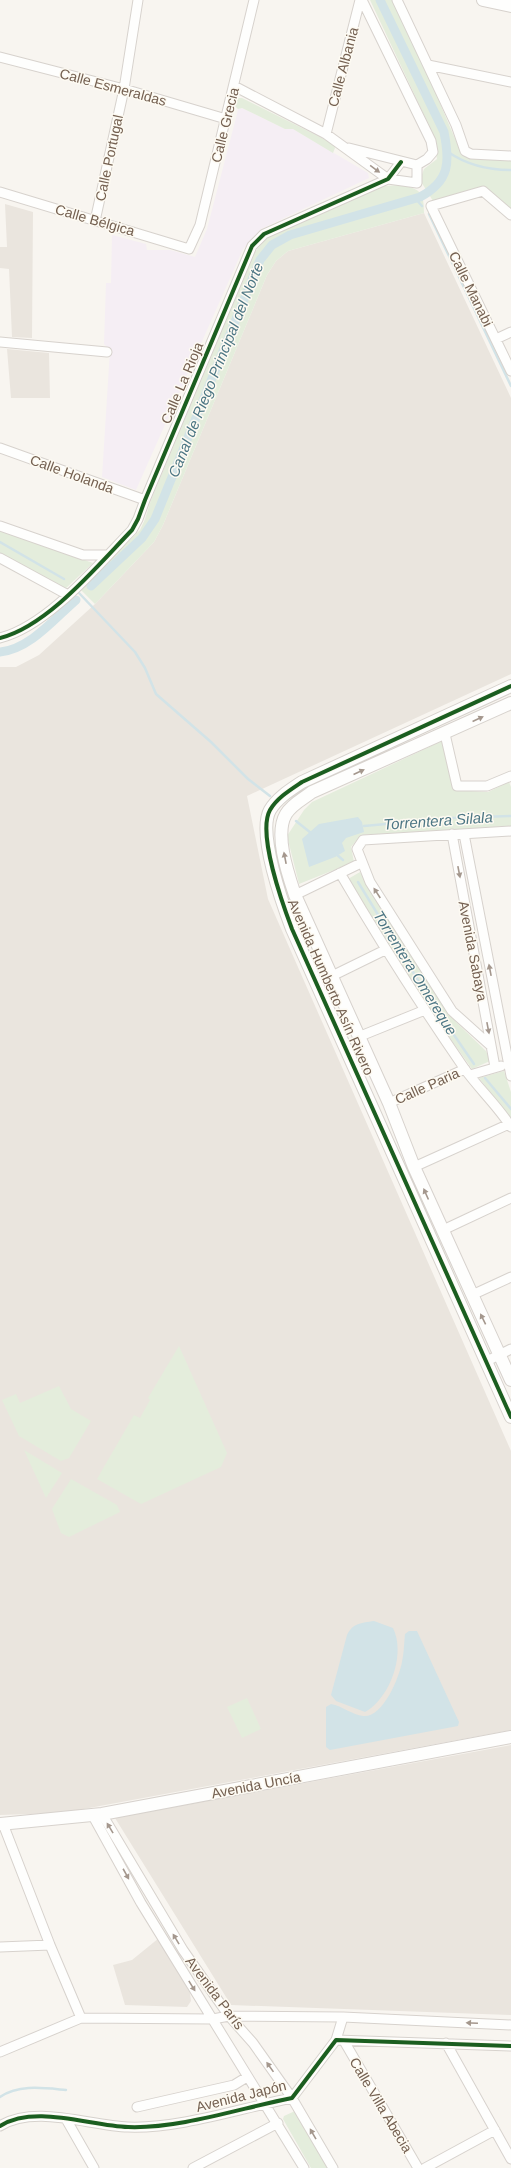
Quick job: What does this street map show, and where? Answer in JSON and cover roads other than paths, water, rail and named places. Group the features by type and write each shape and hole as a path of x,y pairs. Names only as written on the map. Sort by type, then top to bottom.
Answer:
{"street":[{"name":"Calle Portugal","path":"95,221 124,89 138,0"},
{"name":"Calle Grecia","path":"189,249 200,225 254,0"},
{"path":"344,146 417,165 427,159 433,152 431,141 361,0"},
{"name":"Calle Albania","path":"326,134 361,0"},
{"path":"397,0 456,125 465,151 471,154 511,156"},
{"path":"483,0 511,6"},
{"name":"Calle Esmeraldas","path":"0,57 124,89 226,118"},
{"path":"428,65 511,82"},
{"path":"234,86 326,134 388,179 417,183 417,165"},
{"name":"Calle La Rioja","path":"0,638 11,635 28,627 68,596 132,530 138,520 144,500 252,246 264,234 388,179 401,162"},
{"name":"Calle Manabi","path":"511,215 483,191 431,206 511,371"},
{"name":"Calle Bélgica","path":"0,192 189,249"},
{"path":"496,339 511,332"},
{"path":"0,342 107,352"},
{"name":"Calle Holanda","path":"0,448 144,500"},
{"path":"0,526 83,555 108,555"},
{"path":"0,558 68,596"},
{"name":"Avenida Humberto Asín Rivero","path":"511,686 302,782 278,800 269,811 266,821 266,836 279,895 295,936 511,1417"},
{"name":"Avenida Humberto Asín Rivero","path":"511,703 445,734 312,792 294,805 287,814 282,825 281,836 289,880 295,895 389,1103 414,1167 472,1296 505,1352 511,1380"},
{"path":"445,734 457,786 487,786 511,776"},
{"path":"319,773 326,787"},
{"path":"491,1046 452,1011 370,882 361,863 357,849 363,840 511,831"},
{"name":"Avenida Sabaya","path":"452,834 495,1067"},
{"name":"Avenida Sabaya","path":"464,834 511,1076"},
{"path":"295,895 361,863"},
{"path":"340,873 385,950 425,1010 467,1072 510,1126 414,1167"},
{"path":"332,976 385,950"},
{"path":"358,1037 425,1010"},
{"name":"Calle Paria","path":"389,1103 467,1072 509,1063"},
{"path":"443,1230 511,1198"},
{"path":"472,1296 511,1277"},
{"path":"487,1361 505,1352"},
{"name":"Avenida Uncía","path":"1,1824 98,1815 511,1737"},
{"name":"Avenida París","path":"98,1815 183,1950 229,2016 253,2043 292,2098 333,2168"},
{"name":"Avenida París","path":"98,1815 142,1903 247,2077 266,2103 303,2168"},
{"path":"1,1824 81,2018"},
{"path":"0,1947 50,1945"},
{"path":"0,2052 81,2018 213,2019 229,2016 343,2017 511,2025"},
{"path":"343,2017 340,2040 511,2046"},
{"name":"Avenida Japón","path":"0,2126 20,2118 35,2116 66,2119 105,2126 146,2128 292,2098 340,2040"},
{"name":"Calle Villa Abecia","path":"340,2040 418,2168"},
{"path":"446,2043 511,2159"},
{"path":"136,2107 234,2085 247,2077"},
{"path":"66,2119 94,2168"},
{"path":"193,2168 278,2123"},
{"path":"426,2168 495,2130"}],"waterway":[{"name":"Canal de Riego Principal del Norte","path":"91,586 142,538 155,519 260,260 272,245 290,235 420,197 430,191 437,184 446,170 447,153 444,132 380,0"},
{"path":"448,152 455,157 478,166 511,170"},
{"path":"415,198 422,206"},
{"path":"429,214 511,386"},
{"path":"0,542 64,579"},
{"path":"79,593 135,652 145,668 156,694 211,742 248,779 270,796"},
{"name":"Canal de Riego Principal del Norte","path":"0,652 11,650 31,639 41,632 76,600"},
{"name":"Torrentera Silala","path":"364,826 452,818 511,816"},
{"path":"296,821 311,833"},
{"name":"Torrentera Omereque","path":"336,854 343,860"},
{"name":"Torrentera Omereque","path":"358,882 432,1003 474,1064"},
{"name":"Torrentera Omereque","path":"485,1078 511,1109"},
{"path":"0,2097 15,2090 32,2088 66,2090"}]}
